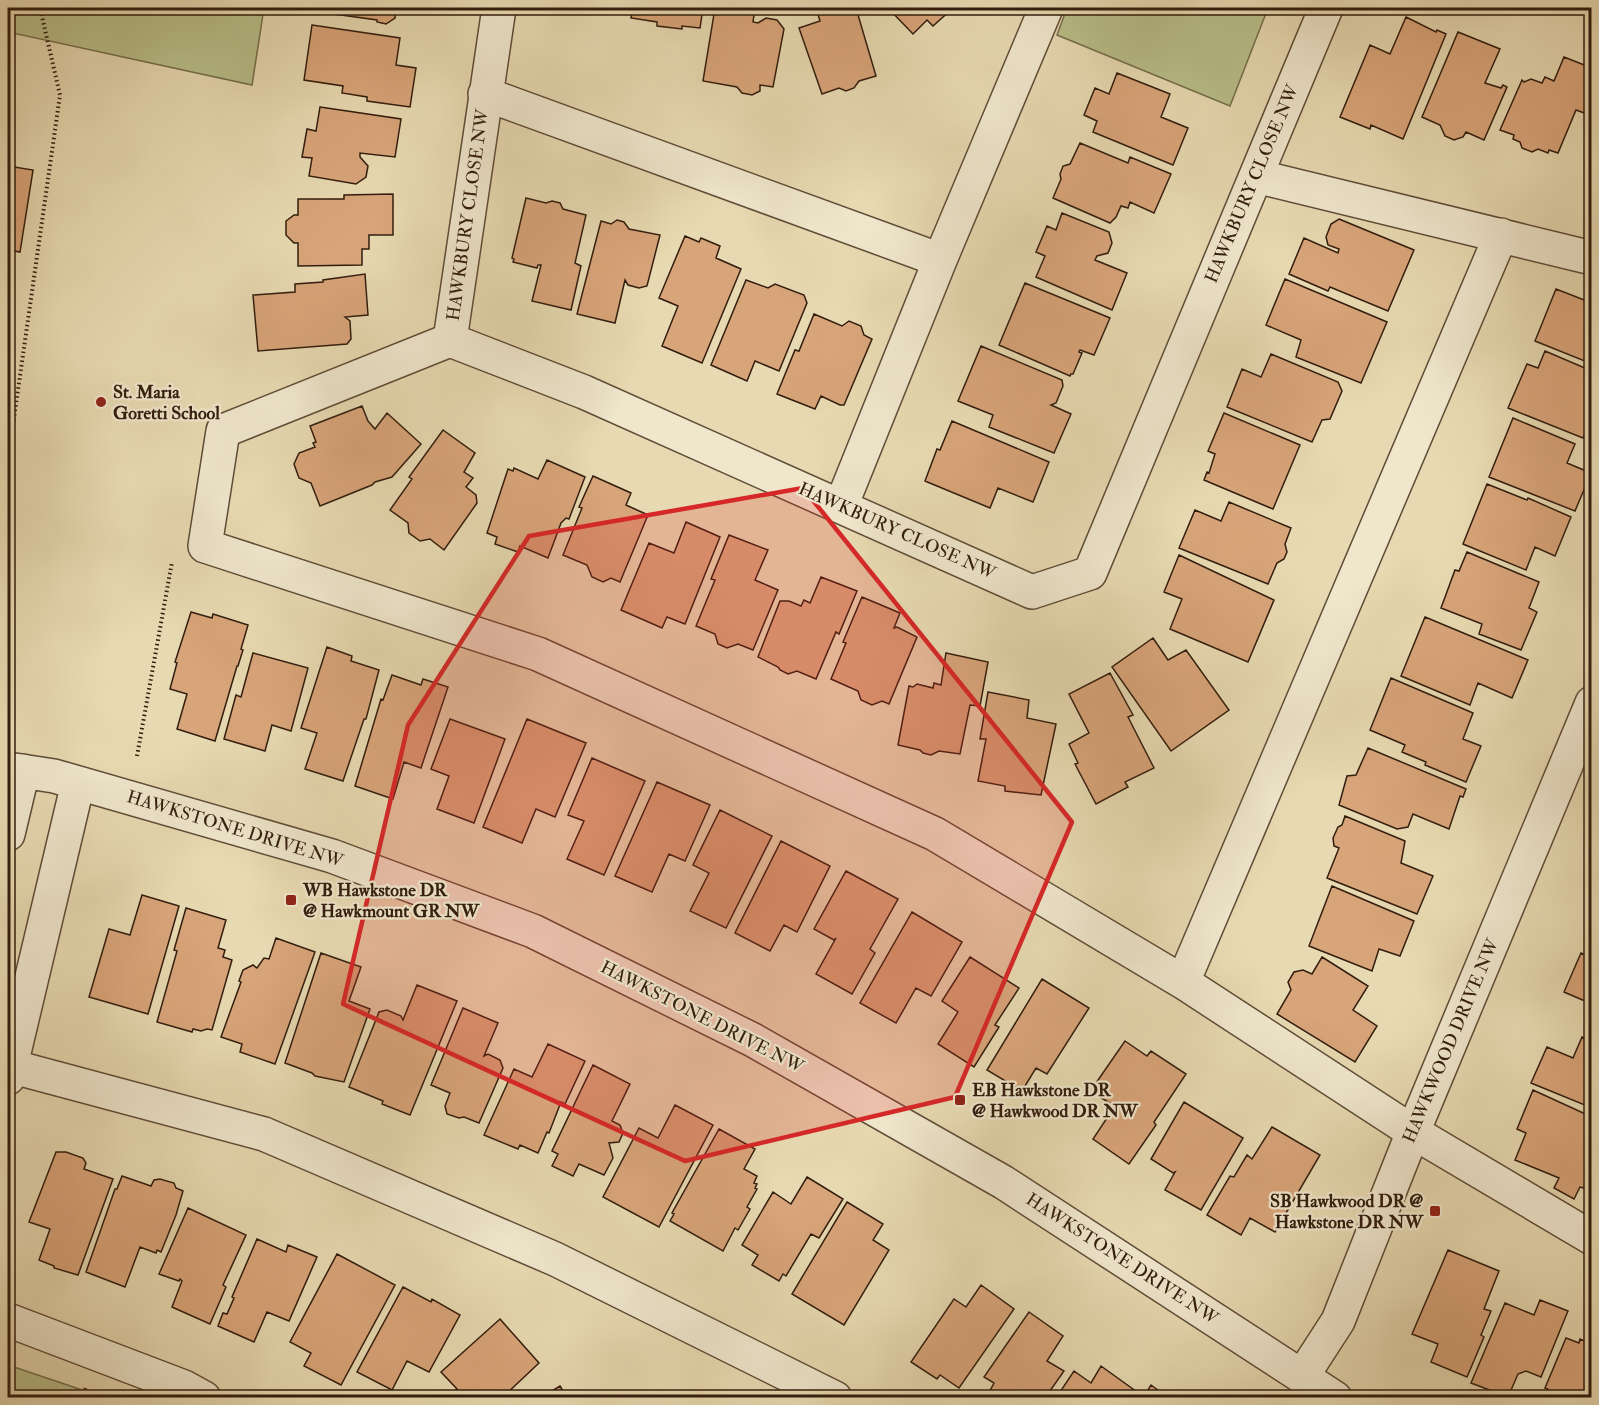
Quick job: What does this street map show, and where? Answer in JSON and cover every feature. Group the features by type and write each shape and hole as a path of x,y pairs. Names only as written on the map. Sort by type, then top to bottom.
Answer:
{"street":[{"name":"HAWKBURY CLOSE NW","path":"499,8 450,340 584,392 1032,592 1090,573 1326,8"},
{"path":"841,506 940,260 1046,8"},
{"path":"485,94 940,260"},
{"path":"1256,176 1592,258"},
{"path":"1183,982 1501,235"},
{"path":"450,340 223,431 205,546 549,659 935,834 1183,982 1413,1132 1592,1238"},
{"name":"HAWKWOOD DRIVE NW","path":"1303,1376 1338,1321 1413,1132 1592,703"},
{"path":"8,834 15,770"},
{"name":"HAWKSTONE DRIVE NW","path":"15,770 54,776 332,856 533,932 753,1040 1003,1182 1335,1398"},
{"path":"78,783 9,1072 264,1134 555,1258 831,1397"},
{"path":"8,1320 184,1386 204,1398"}],"path":[{"path":"8,460 60,95 40,8"},
{"path":"137,756 172,562 205,546"},
{"path":"81,1398 86,1387"}],"highlighted area":[{"path":"803,488 1072,822 955,1097 685,1161 343,1004 408,725 529,536"}],"green space":[{"path":"8,8 264,8 252,85 8,32"},
{"path":"1067,8 1268,8 1230,106 1057,35"},
{"path":"8,1365 103,1397 8,1397"}],"building":[{"path":"305,8 396,8 395,18 386,24 377,22 377,20 304,10"},
{"path":"633,8 703,8 700,28 682,26 682,29 657,26 657,22 631,18"},
{"path":"715,8 755,8 753,22 758,23 766,18 777,20 784,29 773,87 760,85 760,91 752,95 742,93 737,87 703,81"},
{"path":"816,8 856,8 876,76 859,81 854,88 846,91 839,88 822,94 799,28 820,21"},
{"path":"888,8 953,8 933,26 927,20 913,34"},
{"path":"1406,17 1436,32 1437,30 1446,34 1403,139 1371,125 1370,129 1340,117 1370,45 1390,54"},
{"path":"312,25 400,38 396,65 416,68 410,107 367,101 367,97 342,93 343,86 304,80"},
{"path":"1458,32 1500,49 1485,83 1501,88 1503,85 1507,87 1484,140 1466,132 1463,137 1454,140 1445,136 1440,125 1422,117"},
{"path":"1564,57 1592,68 1592,102 1587,114 1576,110 1558,153 1549,150 1548,153 1538,149 1532,152 1522,148 1520,142 1513,139 1514,135 1500,130 1522,80 1524,82 1531,79 1542,83 1545,77 1554,81"},
{"path":"1117,73 1170,94 1161,117 1188,128 1173,165 1093,132 1097,121 1084,115 1095,88 1109,94"},
{"path":"320,107 401,119 395,157 360,153 360,157 368,166 366,177 356,184 309,176 312,158 302,157 307,129 316,131"},
{"path":"1080,143 1128,163 1130,157 1171,174 1154,213 1130,202 1128,208 1121,206 1110,223 1053,198 1061,179 1063,166 1070,164"},
{"path":"8,166 33,170 20,252 9,250 8,261"},
{"path":"393,194 393,235 369,235 369,249 362,249 362,265 298,266 298,243 294,243 286,235 286,221 298,215 298,199 344,199 344,195"},
{"path":"526,198 546,203 552,201 560,203 563,209 586,215 575,263 581,266 571,310 532,301 541,265 537,268 513,262"},
{"path":"1062,213 1109,232 1112,243 1108,253 1097,256 1095,260 1127,273 1112,310 1036,277 1045,256 1036,252 1047,226 1056,230"},
{"path":"1339,219 1414,250 1388,311 1330,287 1328,291 1289,274 1304,238 1338,253 1339,249 1328,245 1326,237 1331,224"},
{"path":"617,220 624,222 629,229 660,235 647,286 639,288 628,285 625,280 615,323 577,314 601,221 611,224"},
{"path":"685,236 699,242 701,238 720,246 716,258 741,269 702,363 662,346 678,306 659,298"},
{"path":"365,274 368,315 345,317 350,321 351,339 347,344 258,351 253,295 295,292 295,284 323,282 323,280"},
{"path":"1285,279 1387,322 1361,383 1296,357 1301,340 1266,325"},
{"path":"746,280 768,288 775,284 804,295 807,303 779,371 755,361 747,381 711,365"},
{"path":"1025,283 1110,318 1094,355 1080,350 1079,352 1082,353 1070,376 999,345"},
{"path":"1556,289 1592,303 1592,364 1535,341"},
{"path":"814,314 842,326 849,321 861,326 864,335 872,339 844,405 821,396 815,409 777,394 795,350 799,351"},
{"path":"981,346 1062,380 1063,386 1056,403 1051,405 1071,414 1054,453 989,427 993,415 958,401"},
{"path":"1545,351 1592,371 1592,417 1583,438 1508,408 1527,364 1538,368"},
{"path":"1271,354 1338,382 1342,391 1330,419 1322,420 1312,442 1227,407 1242,369 1261,377"},
{"path":"362,406 368,421 375,429 387,413 421,444 392,477 320,506 311,483 299,478 294,464 299,453 315,447 313,443 316,442 310,426"},
{"path":"1224,413 1300,445 1273,509 1204,480 1207,472 1209,473 1215,454 1208,451"},
{"path":"1513,418 1575,444 1567,463 1591,473 1575,511 1489,477"},
{"path":"952,421 1049,462 1033,502 998,488 990,508 925,481 937,449 940,450"},
{"path":"443,430 475,453 464,472 473,478 466,487 476,495 477,503 444,550 430,539 420,541 409,533 408,523 390,510 412,479 409,477"},
{"path":"547,460 585,477 569,519 566,518 561,523 548,558 520,546 518,552 495,544 497,537 487,533 508,469 513,471 514,468 538,479"},
{"path":"593,476 631,493 626,505 648,515 620,582 611,578 603,582 592,577 587,565 563,555 582,508 579,507"},
{"path":"1487,484 1527,500 1528,498 1571,517 1555,556 1535,547 1526,570 1463,544"},
{"path":"1229,502 1291,528 1285,544 1287,552 1284,559 1277,563 1268,584 1179,548 1195,510 1221,521"},
{"path":"686,522 720,537 685,624 667,617 662,628 621,610 649,543 674,553"},
{"path":"729,535 768,550 755,580 778,590 753,650 738,644 727,648 718,644 715,634 696,626 715,580 711,579"},
{"path":"1467,552 1539,582 1529,608 1537,612 1521,650 1479,634 1482,624 1441,608 1455,570 1459,571"},
{"path":"1179,555 1274,600 1248,662 1170,629 1182,599 1164,592"},
{"path":"821,577 857,591 839,634 836,632 816,679 797,671 788,674 758,657 780,601 789,601 801,606 804,600 810,603"},
{"path":"862,597 900,613 894,628 897,627 917,637 889,704 882,701 872,705 861,700 858,691 831,679 846,643 843,642"},
{"path":"191,612 212,618 213,614 248,625 241,649 243,650 215,741 177,729 187,694 170,689 177,663 175,662"},
{"path":"1425,617 1528,660 1512,698 1478,683 1470,705 1401,676"},
{"path":"1153,638 1168,660 1186,650 1229,710 1171,751 1112,667"},
{"path":"327,647 352,656 351,661 379,670 366,719 364,719 343,781 305,769 317,733 301,728"},
{"path":"253,653 308,668 291,731 272,725 265,751 224,739 236,695 241,697"},
{"path":"946,653 988,662 980,706 970,705 960,754 939,751 931,755 898,745 909,686 913,687 917,684 933,688 934,683 941,685"},
{"path":"1110,673 1133,715 1128,717 1154,768 1125,782 1128,787 1096,804 1075,764 1078,763 1069,744 1089,733 1069,694"},
{"path":"392,675 421,685 423,679 448,687 421,768 404,762 393,799 355,786 381,699 383,700"},
{"path":"1391,678 1473,713 1463,739 1481,746 1466,782 1425,765 1426,762 1402,752 1405,745 1370,730"},
{"path":"988,692 1029,700 1027,718 1056,724 1041,795 1005,791 1005,786 978,781 986,739 980,739"},
{"path":"450,719 505,739 474,823 437,809 449,776 431,769"},
{"path":"527,719 586,743 555,817 536,809 522,843 483,827"},
{"path":"1368,748 1466,789 1463,797 1460,796 1449,829 1413,814 1408,827 1397,829 1339,805 1347,776 1356,775"},
{"path":"592,758 645,781 604,875 567,859 584,821 568,815"},
{"path":"657,782 710,805 685,861 669,854 652,892 615,876"},
{"path":"720,810 772,836 726,928 690,911 709,873 693,865"},
{"path":"1345,816 1405,841 1401,863 1433,876 1417,914 1327,878 1339,848 1334,846 1333,838"},
{"path":"781,841 830,866 797,932 784,925 770,951 735,933"},
{"path":"846,871 898,899 870,949 875,953 852,994 816,974 836,938 834,940 814,929"},
{"path":"1332,886 1414,921 1400,956 1379,949 1372,971 1309,946"},
{"path":"142,895 179,906 148,1014 89,997 109,929 130,935"},
{"path":"186,908 226,920 218,948 225,950 223,957 232,960 212,1030 193,1029 192,1032 157,1022 177,951 174,950"},
{"path":"912,912 962,942 931,996 916,988 896,1023 860,1003"},
{"path":"276,938 315,952 275,1064 240,1052 242,1044 221,1037 241,982 239,981 243,970 253,965 257,968 264,958 269,959"},
{"path":"321,953 361,967 349,1001 370,1009 344,1082 315,1076 285,1063"},
{"path":"1581,953 1592,958 1592,1004 1564,992"},
{"path":"970,957 1019,988 995,1025 999,1027 974,1067 938,1044 958,1012 942,1001"},
{"path":"1322,957 1368,986 1353,1010 1377,1026 1355,1062 1277,1014 1291,990 1288,982 1294,972 1303,970 1312,974"},
{"path":"1042,979 1089,1008 1047,1074 1036,1068 1022,1091 987,1070"},
{"path":"417,985 457,1001 410,1115 349,1087 379,1012 387,1010 401,1016 403,1020"},
{"path":"463,1008 498,1023 484,1056 488,1054 500,1060 503,1068 479,1123 447,1114 445,1106 450,1093 431,1085"},
{"path":"1582,1037 1592,1041 1592,1108 1531,1083 1547,1047 1573,1058"},
{"path":"1125,1041 1147,1056 1151,1051 1186,1074 1154,1122 1156,1125 1129,1164 1093,1139 1115,1106 1098,1096 1096,1083"},
{"path":"548,1044 585,1061 565,1104 561,1102 549,1133 547,1132 538,1153 520,1145 518,1149 484,1135 514,1069 532,1077"},
{"path":"593,1065 630,1084 612,1121 620,1125 623,1133 619,1142 609,1143 613,1158 604,1175 579,1164 573,1176 552,1166 558,1154 552,1151"},
{"path":"1533,1090 1592,1117 1592,1170 1584,1188 1580,1187 1574,1199 1554,1188 1559,1178 1515,1160 1526,1133 1517,1129"},
{"path":"1184,1102 1243,1138 1201,1210 1165,1190 1175,1172 1173,1173 1151,1159"},
{"path":"675,1105 713,1125 659,1227 603,1197 639,1128 658,1138"},
{"path":"1272,1127 1320,1155 1275,1232 1250,1218 1241,1235 1207,1215 1230,1176 1234,1177 1247,1155 1252,1159"},
{"path":"719,1129 755,1149 744,1169 757,1176 754,1183 757,1184 755,1188 757,1189 747,1207 750,1209 738,1230 735,1228 723,1251 670,1221 674,1214 672,1213"},
{"path":"56,1152 66,1152 83,1158 86,1163 84,1169 113,1179 78,1275 54,1268 39,1260 50,1229 29,1222"},
{"path":"122,1176 151,1186 154,1180 160,1179 174,1183 176,1188 183,1191 161,1252 157,1250 156,1253 140,1247 125,1287 86,1272 115,1189"},
{"path":"807,1177 843,1199 819,1238 811,1234 786,1276 783,1274 779,1281 752,1265 758,1255 742,1245 773,1192 791,1204"},
{"path":"847,1202 883,1224 873,1240 889,1250 844,1325 792,1294"},
{"path":"188,1208 246,1235 223,1285 226,1287 210,1324 172,1307 182,1281 159,1274"},
{"path":"257,1239 286,1252 288,1245 317,1257 289,1321 267,1312 254,1342 218,1326 223,1313 227,1314"},
{"path":"1448,1250 1499,1271 1484,1309 1491,1311 1481,1335 1484,1337 1467,1377 1431,1362 1438,1344 1412,1334"},
{"path":"337,1254 395,1285 341,1385 304,1366 311,1353 290,1342"},
{"path":"981,1285 1014,1309 959,1388 940,1375 937,1379 911,1362 954,1299 966,1307"},
{"path":"403,1287 431,1302 432,1299 460,1315 429,1372 407,1361 392,1390 357,1372"},
{"path":"1540,1300 1568,1311 1541,1377 1526,1371 1518,1374 1508,1397 1471,1383 1505,1303 1534,1315"},
{"path":"1029,1312 1063,1336 1047,1361 1064,1371 1045,1398 986,1398 994,1383 984,1377"},
{"path":"500,1319 539,1363 502,1398 448,1398 457,1389 441,1372"},
{"path":"1566,1338 1579,1343 1580,1339 1587,1342 1592,1341 1592,1398 1553,1398 1545,1388"},
{"path":"1101,1366 1137,1392 1134,1398 1056,1398 1074,1371 1091,1383"},
{"path":"1151,1385 1169,1398 1143,1398"},
{"path":"560,1386 567,1398 540,1398"}],"place":[{"name":"St. Maria Goretti School","path":"101,402"},
{"name":"WB Hawkstone DR @ Hawkmount GR NW","path":"291,900"},
{"name":"EB Hawkstone DR @ Hawkwood DR NW","path":"960,1100"},
{"name":"SB Hawkwood DR @ Hawkstone DR NW","path":"1435,1211"}]}
